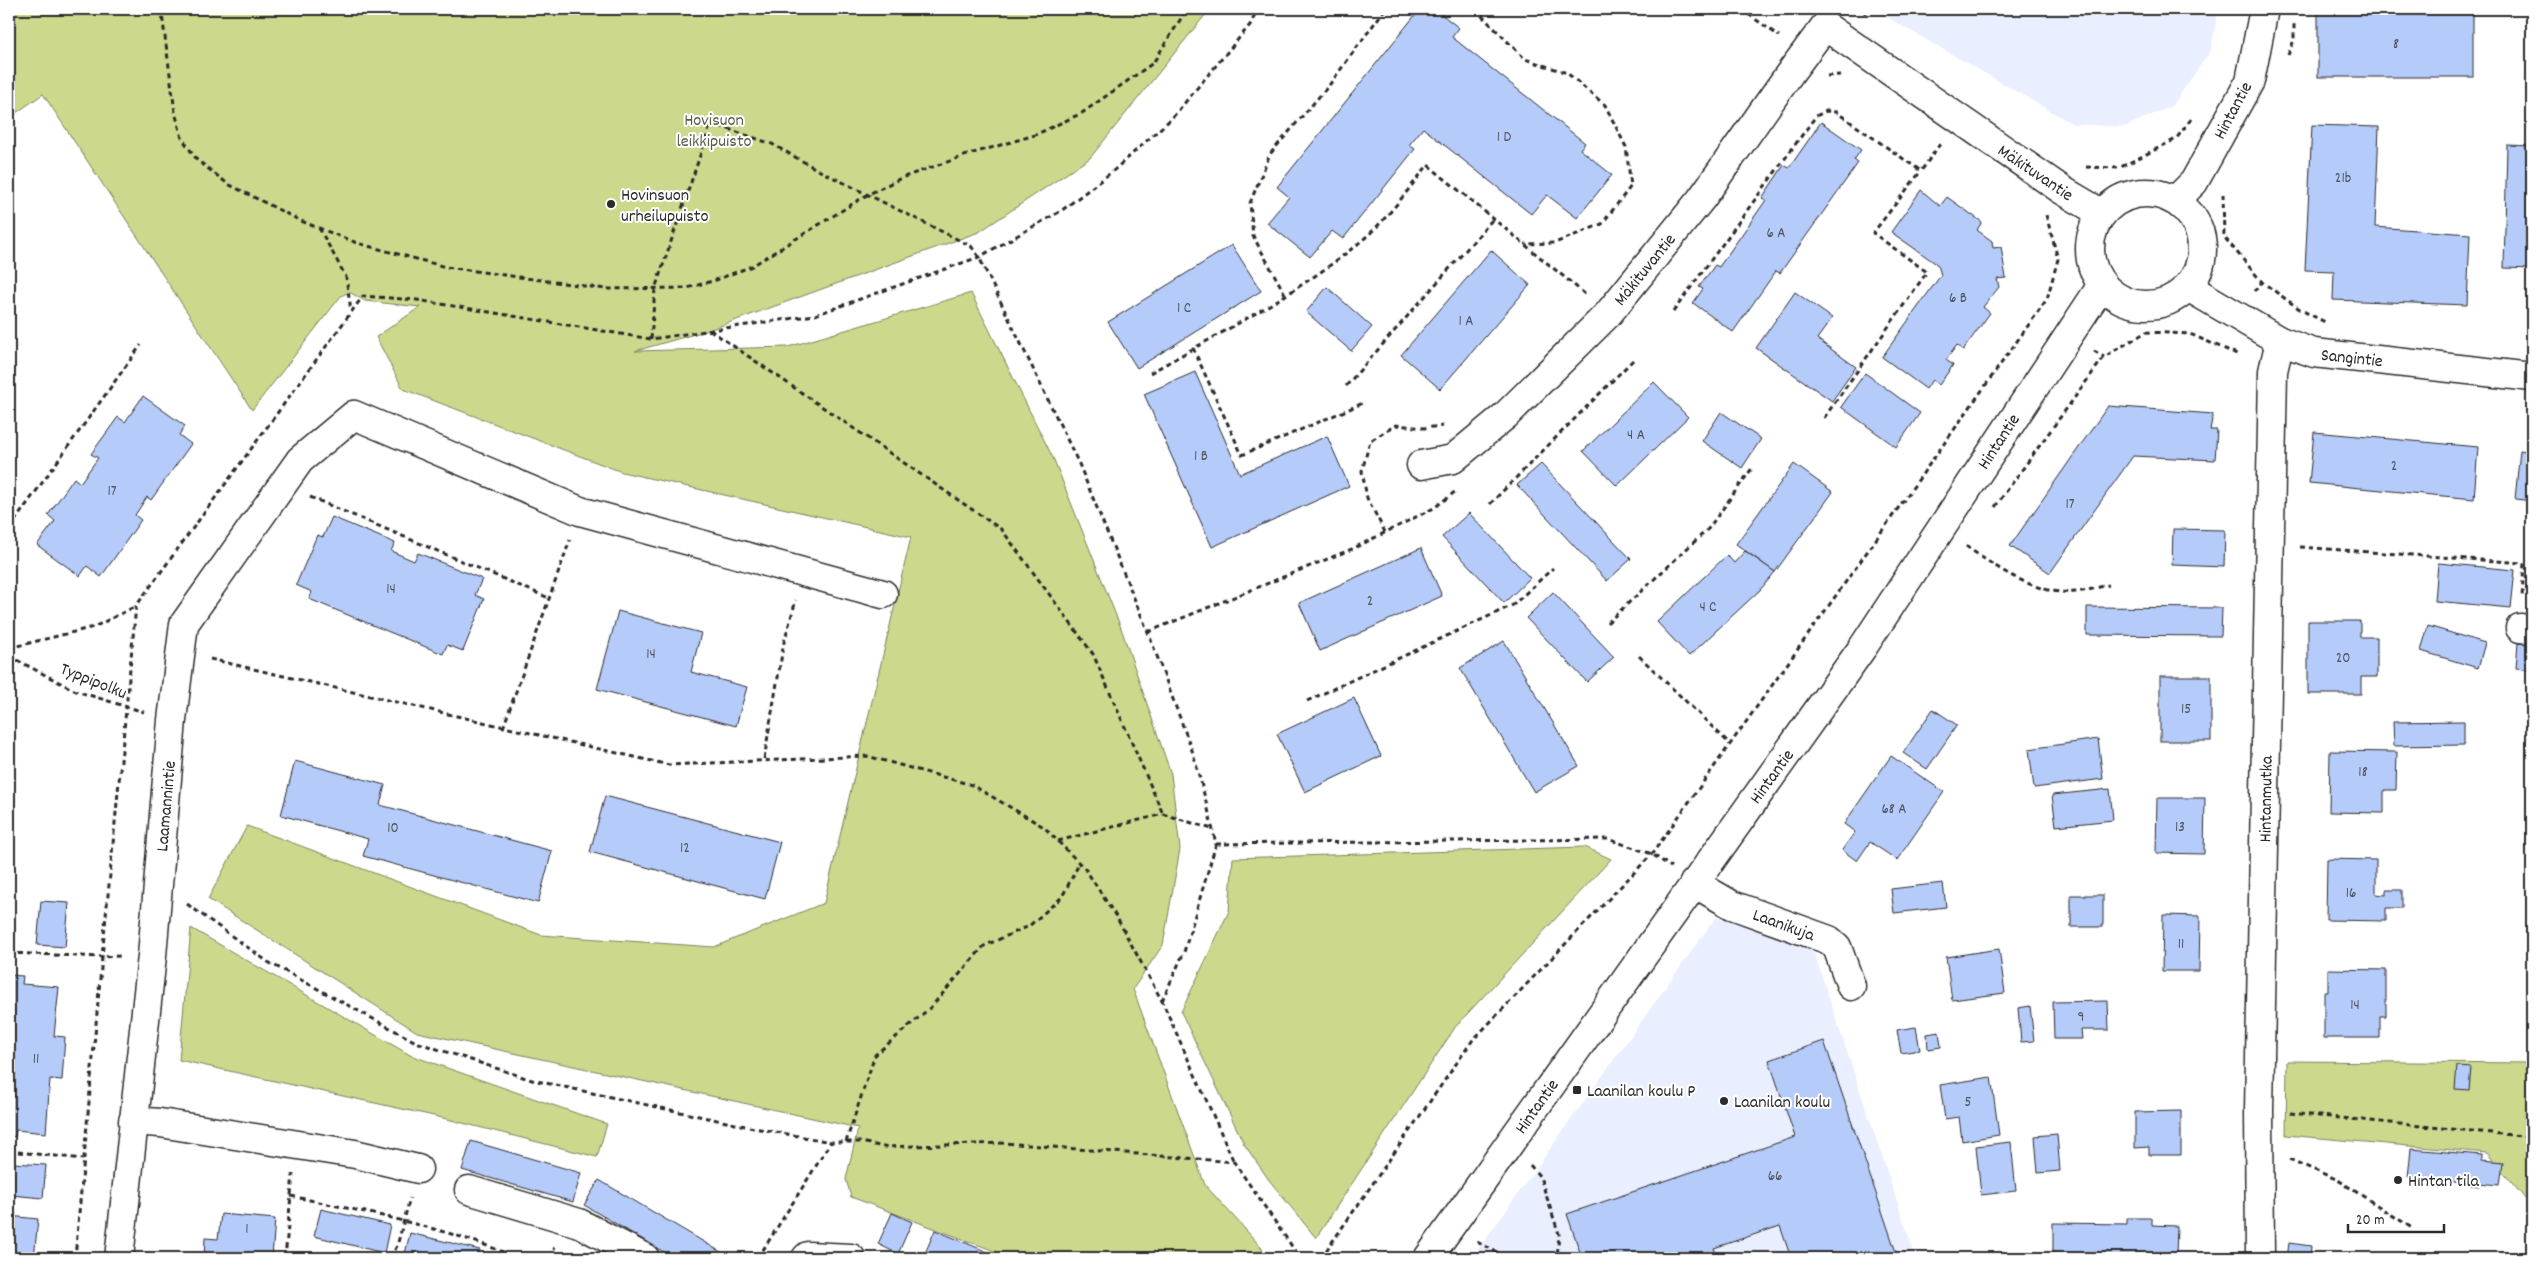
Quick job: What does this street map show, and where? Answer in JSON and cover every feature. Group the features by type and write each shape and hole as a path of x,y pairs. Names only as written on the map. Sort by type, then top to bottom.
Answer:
{"street":[{"name":"Hintantie","path":"2176,200 2194,182 2250,81 2264,9"},
{"name":"Mäkituvantie","path":"1420,464 1452,458 1506,415 1608,314 1702,198 1828,17 2062,190 2101,213"},
{"path":"2137,192 2157,193 2176,200 2195,220 2202,239 2203,251 2199,270 2188,287 2166,302 2146,306 2135,305 2117,298 2102,285 2092,268 2089,249 2092,231 2101,213 2119,199 2137,192"},
{"name":"Hintantie","path":"1428,1258 1863,647 2102,285"},
{"name":"Sangintie","path":"2188,287 2280,342 2314,353 2532,377"},
{"name":"Hintanmutka","path":"2260,1258 2260,1110 2273,370 2280,342"},
{"name":"Laamannintie","path":"119,1258 152,956 172,720 184,624 300,460 354,415 580,511"},
{"path":"580,511 803,574 883,594"},
{"name":"Laanikuja","path":"1694,883 1732,905 1829,940 1837,947 1851,986"},
{"path":"133,1121 160,1123 296,1144 355,1154 418,1169"},
{"path":"470,1190 579,1223 645,1258"},
{"path":"807,1257 850,1258"}],"path":[{"path":"163,9 176,112 182,138 197,160 228,184 318,228 357,243 446,267 606,289 688,288 716,280 752,266 867,195 902,178 970,154 1035,135 1082,113 1153,63 1188,9"},
{"path":"417,300 650,339 815,315 980,257 1061,211 1113,171 1172,118 1250,25 1258,9"},
{"path":"1285,294 1253,236 1250,203 1270,154 1330,84 1385,9"},
{"path":"1475,9 1525,59 1567,73 1604,105 1626,148 1631,186 1602,224 1555,243 1523,244"},
{"path":"1482,14 1486,9"},
{"path":"1741,9 1780,36 1767,57 1809,87 1823,78 1838,74 1846,79"},
{"path":"1672,312 1816,116 1826,111 1836,112 1920,171"},
{"path":"2119,168 2176,139 2193,116"},
{"path":"650,339 655,289 711,123 772,144 867,195 971,246 980,257 1079,464 1148,632 1193,753 1216,844 1184,952 1162,1002"},
{"path":"1932,139 1948,150"},
{"path":"1824,418 1927,272 1873,233 1940,144"},
{"path":"1150,373 1285,294 1367,236 1428,165 1586,296"},
{"path":"2045,216 2062,190"},
{"path":"1321,1258 1472,1041 1652,854 2046,298 2058,259 2045,216 2037,211"},
{"path":"1346,386 1493,218"},
{"path":"318,228 346,277 351,312"},
{"path":"2224,236 2262,282 2301,310 2335,326"},
{"path":"1579,303 1592,289"},
{"path":"709,330 1002,530 1093,654 1163,814"},
{"path":"1990,514 2104,358 2146,332 2190,334 2273,370"},
{"path":"9,529 141,344"},
{"path":"1193,348 1242,455 1362,403"},
{"path":"1490,504 1635,358"},
{"path":"1385,532 1367,498 1362,471 1370,441 1396,425 1424,428 1448,425"},
{"path":"1607,623 1708,529 1753,467"},
{"path":"308,495 549,598"},
{"path":"503,728 580,511"},
{"path":"1961,554 1972,538"},
{"path":"2270,545 2524,563 2526,628"},
{"path":"1966,546 2003,570 2038,586 2074,592 2110,585"},
{"path":"1307,701 1513,605 1553,568"},
{"path":"764,759 784,642 803,574"},
{"path":"9,648 94,627 136,606"},
{"name":"Typpipolku","path":"9,656 76,691 126,708 172,720"},
{"path":"1640,656 1730,744"},
{"path":"202,657 669,765 764,759 867,756 972,785 1044,827 1079,864 1117,918 1162,1002 1234,1162 1300,1258"},
{"path":"1058,841 1163,814 1212,829"},
{"path":"1216,844 1608,839 1652,854 1694,883"},
{"path":"846,1142 875,1055 931,1007 984,946 1029,926 1062,897 1079,864"},
{"path":"186,903 268,962 416,1042 532,1080 754,1128 831,1142 861,1142 884,1147 1005,1144 1234,1162"},
{"path":"9,953 102,957 152,956"},
{"path":"75,1258 102,957"},
{"path":"2260,1110 2532,1137"},
{"path":"758,1258 831,1142"},
{"path":"285,1258 296,1144"},
{"path":"2260,1150 2279,1154 2338,1180 2412,1228"},
{"path":"9,1152 83,1159"},
{"path":"1522,1170 1528,1162 1540,1177 1559,1234 1557,1258"},
{"path":"390,1258 397,1246 418,1169"},
{"path":"291,1196 404,1221 478,1241 518,1258"},
{"path":"1472,1239 1509,1258"}],"shaded area":[{"path":"1885,9 2218,9 2211,50 2172,106 2124,127 2073,124 1883,15"},
{"name":"Laanilan koulu","path":"1716,917 1812,947 1916,1258 1472,1258"}],"green space":[{"name":"Hovisuon leikkipuisto","path":"9,9 1210,9 1090,158 979,232 709,330 635,351 788,347 971,293 1054,460 1121,628 1171,774 1180,849 1163,945 1133,989 1205,1185 1263,1249 1258,1258 1013,1258 851,1197 846,1179 858,1128 417,1032 208,899 247,826 541,935 714,947 824,903 911,537 622,472 403,389 376,337 420,307 365,301 349,292 341,296 252,410 43,94 9,118"},
{"path":"1585,847 1611,859 1456,1026 1316,1238 1269,1180 1244,1144 1181,1012 1229,911 1233,858"},
{"path":"191,928 410,1055 607,1124 597,1157 443,1118 179,1060"},
{"path":"2287,1061 2532,1063 2532,1207 2487,1153 2286,1135"}],"building":[{"path":"1420,9 1435,9 1459,28 1452,37 1585,143 1580,149 1612,175 1577,218 1547,195 1531,214 1423,128 1409,145 1415,149 1343,239 1332,231 1310,257 1267,223 1289,197 1277,187"},
{"path":"2318,9 2473,9 2473,77 2318,77"},
{"path":"1821,122 1861,150 1854,160 1858,163 1780,273 1776,271 1733,332 1693,303 1703,289 1699,287 1715,265 1719,267 1766,200 1762,198 1784,165 1789,168"},
{"path":"2312,125 2379,127 2375,227 2470,234 2467,305 2333,300 2334,271 2305,270"},
{"path":"2507,145 2532,146 2532,269 2504,268"},
{"path":"1921,190 1940,206 1947,197 1982,222 1977,230 1992,241 1993,248 2001,247 2006,278 1997,279 1999,287 1983,307 1990,313 1963,350 1957,345 1946,360 1953,365 1939,385 1932,380 1926,389 1882,357 1941,275 1938,265 1891,232"},
{"path":"1232,245 1261,291 1137,368 1108,322"},
{"path":"1491,250 1530,285 1440,389 1401,355"},
{"path":"1327,287 1372,327 1351,351 1306,312"},
{"path":"1795,292 1832,318 1817,339 1856,367 1832,401 1756,348"},
{"path":"1195,372 1240,474 1327,436 1349,486 1212,547 1144,394"},
{"path":"1865,373 1920,413 1896,447 1841,407"},
{"path":"1654,382 1688,417 1617,486 1583,451"},
{"path":"143,396 185,426 179,435 191,444 151,500 147,497 135,515 141,520 101,577 87,566 80,576 37,545 55,521 48,515 74,478 80,483 98,458 91,454 118,417 125,422"},
{"path":"2108,406 2213,414 2210,430 2217,430 2215,460 2133,456 2050,573 2010,546"},
{"path":"1721,412 1761,439 1742,468 1702,441"},
{"path":"2314,432 2478,447 2474,499 2309,483"},
{"path":"2520,450 2532,452 2532,501 2515,499"},
{"path":"1541,464 1631,559 1607,581 1517,485"},
{"path":"1794,464 1833,492 1775,572 1736,544"},
{"path":"1469,513 1530,578 1504,603 1442,537"},
{"path":"332,517 395,543 391,551 414,561 418,553 482,579 475,595 484,599 463,651 447,645 443,654 309,599 312,592 296,585 317,535 323,537"},
{"path":"2173,529 2225,530 2224,567 2172,565"},
{"path":"1421,548 1442,596 1320,651 1299,603"},
{"path":"1745,551 1775,572 1760,590 1689,656 1657,622 1727,555 1734,563"},
{"path":"2438,563 2515,570 2511,608 2435,601"},
{"path":"1553,592 1614,657 1587,682 1526,618"},
{"path":"2087,607 2222,608 2221,636 2087,635"},
{"path":"618,611 701,633 691,672 747,687 736,726 597,689"},
{"path":"2308,621 2360,621 2360,637 2377,637 2377,677 2361,677 2361,694 2308,694"},
{"path":"2428,626 2485,643 2478,668 2421,651"},
{"path":"1504,641 1579,766 1534,792 1460,668"},
{"path":"2518,643 2532,644 2532,670 2516,668"},
{"path":"2160,676 2211,676 2211,741 2160,741"},
{"path":"1354,698 1381,756 1305,792 1277,734"},
{"path":"1933,709 1957,725 1927,769 1903,753"},
{"path":"2464,721 2464,745 2394,746 2393,722"},
{"path":"2098,739 2103,779 2034,788 2029,749"},
{"path":"2330,751 2397,752 2396,790 2384,790 2384,813 2329,812"},
{"path":"1891,756 1944,792 1897,860 1870,842 1857,861 1842,850 1855,832 1844,824"},
{"path":"295,761 385,785 380,805 552,851 538,903 363,856 368,839 281,815"},
{"path":"2110,789 2113,820 2056,826 2052,795"},
{"path":"605,796 780,842 765,899 590,852"},
{"path":"2157,798 2205,798 2204,854 2156,853"},
{"path":"2327,859 2376,860 2376,894 2386,895 2386,890 2402,890 2402,908 2386,908 2386,921 2326,920"},
{"path":"1943,883 1946,907 1894,913 1891,889"},
{"path":"2071,895 2103,895 2103,927 2071,927"},
{"path":"41,901 69,903 65,947 37,945"},
{"path":"2163,915 2200,916 2199,971 2162,971"},
{"path":"1999,949 2005,993 1952,1000 1946,957"},
{"path":"2328,969 2386,970 2386,1016 2380,1016 2380,1038 2324,1038 2324,992 2328,992"},
{"path":"9,975 23,976 22,984 59,987 54,1036 65,1037 62,1080 50,1079 46,1133 16,1130 15,1137 9,1136"},
{"path":"2108,1001 2109,1030 2081,1030 2082,1039 2054,1039 2053,1002"},
{"path":"2030,1006 2034,1041 2021,1042 2018,1008"},
{"path":"1916,1027 1920,1050 1901,1053 1897,1030"},
{"path":"1939,1032 1941,1047 1928,1049 1927,1034"},
{"path":"1824,1041 1898,1258 1791,1258 1780,1226 1714,1248 1718,1258 1582,1258 1567,1214 1795,1137 1769,1060"},
{"path":"2457,1066 2471,1067 2469,1090 2455,1089"},
{"path":"1991,1077 1999,1135 1962,1141 1959,1117 1945,1119 1940,1085"},
{"path":"2181,1111 2181,1155 2149,1155 2149,1147 2135,1148 2135,1112"},
{"path":"2057,1134 2060,1171 2038,1173 2035,1136"},
{"path":"471,1141 581,1173 573,1202 462,1170"},
{"path":"2011,1142 2016,1191 1981,1195 1976,1146"},
{"path":"2411,1149 2482,1155 2482,1160 2503,1162 2500,1185 2479,1183 2479,1186 2408,1177"},
{"path":"13,1163 46,1165 43,1198 11,1195"},
{"path":"599,1180 726,1255 725,1258 674,1258 584,1205"},
{"path":"321,1209 390,1225 384,1253 314,1236"},
{"path":"892,1213 912,1222 898,1254 878,1244"},
{"path":"221,1214 275,1219 272,1258 204,1258 205,1238 218,1239"},
{"path":"9,1216 38,1219 34,1258 9,1258"},
{"path":"2127,1218 2152,1218 2152,1225 2177,1226 2176,1258 2053,1258 2053,1223 2127,1224"},
{"path":"935,1230 1002,1258 923,1258"},
{"path":"410,1233 480,1250 478,1258 404,1258"},
{"path":"2289,1243 2311,1246 2310,1258 2287,1258"}],"place":[{"name":"Hovinsuon urheilupuisto","path":"611,204"},
{"name":"Laanilan koulu P","path":"1577,1090"},
{"name":"Laanilan koulu","path":"1724,1101"},
{"name":"Hintan tila","path":"2398,1180"}]}
